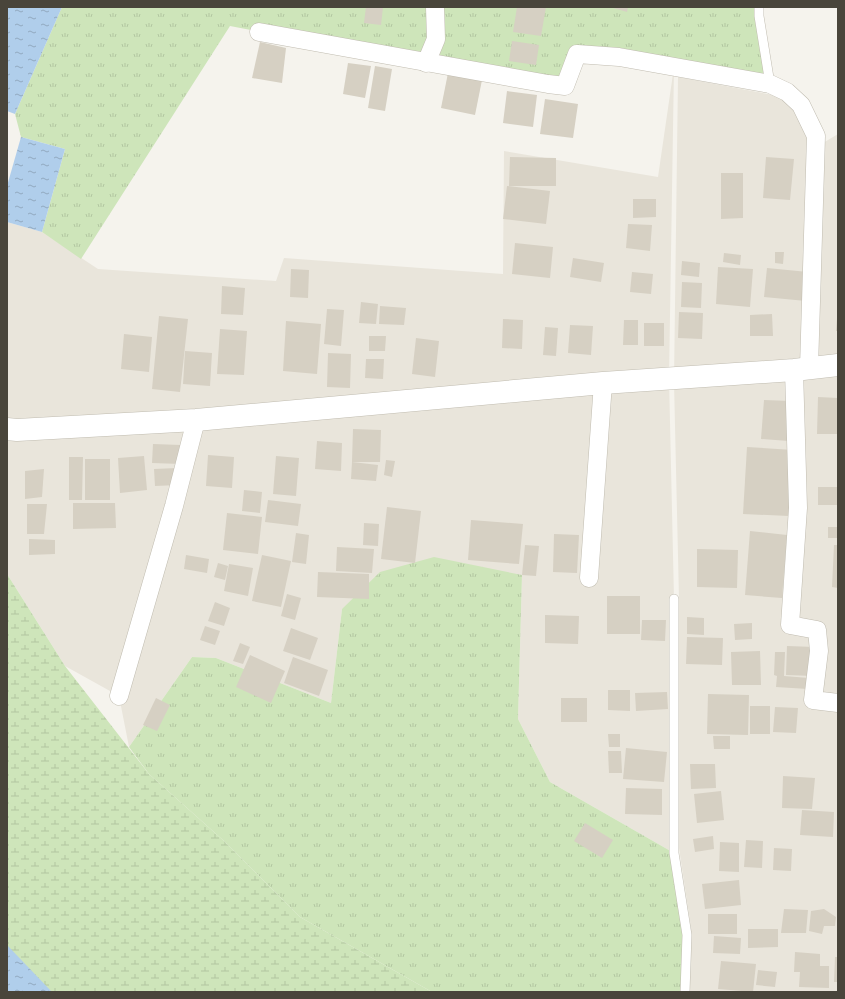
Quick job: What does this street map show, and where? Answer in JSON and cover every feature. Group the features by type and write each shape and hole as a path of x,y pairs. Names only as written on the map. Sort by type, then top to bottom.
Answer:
{"street":[{"path":"426,63 436,39 435,7"},
{"path":"259,32 426,63 565,86 577,54 619,57 770,84 786,92 801,105 816,136 802,369 798,508 790,626 817,630 819,651 814,700 838,703"},
{"path":"7,429 17,430 196,420 604,382 802,369 838,365"},
{"path":"589,578 604,382"},
{"path":"119,696 174,506 196,420"}],"lane":[{"path":"759,7 770,84"},
{"path":"674,599 674,853 687,934 685,992"}],"shaded area":[{"path":"674,67 669,378 674,599 674,853 550,782 518,719 522,575 342,609 331,703 216,658 192,657 129,747 119,696 65,666 7,574 7,222 42,232 98,269 276,281 284,258 503,274 504,151 658,177"},
{"path":"678,77 773,95 789,102 818,146 838,134 838,992 689,992 691,928 679,848 679,599 674,382"}],"green space":[{"path":"62,7 759,7 770,84 577,54 565,86 426,63 230,26 81,259 42,232 65,149 21,137 15,114"},
{"path":"434,557 522,575 518,719 550,782 674,853 687,935 685,992 432,992 300,917 224,841 149,774 129,747 192,657 216,658 331,703 342,609 380,572"},
{"path":"7,574 65,666 149,774 224,841 300,917 432,992 7,992"}],"water":[{"path":"7,7 62,7 15,114 7,111"},
{"path":"21,137 65,149 42,232 7,222 7,186"},
{"path":"7,945 52,992 7,992"}],"building":[{"path":"366,7 383,7 381,25 364,23"},
{"path":"517,7 546,7 541,36 513,32"},
{"path":"610,7 628,7 627,12"},
{"path":"512,41 539,45 536,65 509,61"},
{"path":"260,42 286,48 282,83 252,78"},
{"path":"348,63 371,66 365,98 343,94"},
{"path":"375,66 392,69 385,111 368,108"},
{"path":"448,73 482,80 475,115 441,108"},
{"path":"507,91 537,95 533,127 503,123"},
{"path":"545,99 578,104 573,138 540,134"},
{"path":"510,157 556,158 556,186 509,186"},
{"path":"766,157 794,159 790,200 763,198"},
{"path":"721,173 743,173 743,218 721,219"},
{"path":"507,186 550,191 546,224 503,219"},
{"path":"633,199 656,199 656,217 633,218"},
{"path":"628,224 652,225 650,251 626,248"},
{"path":"515,243 553,247 550,278 512,274"},
{"path":"775,252 784,252 783,264 775,263"},
{"path":"724,253 741,255 740,265 723,262"},
{"path":"573,258 604,263 601,282 570,277"},
{"path":"682,261 700,263 699,277 681,275"},
{"path":"718,267 753,269 750,307 716,304"},
{"path":"767,268 808,272 806,301 764,297"},
{"path":"291,269 309,270 308,298 290,297"},
{"path":"632,272 653,274 651,294 630,292"},
{"path":"682,282 702,283 701,308 681,307"},
{"path":"222,286 245,288 243,315 221,314"},
{"path":"361,302 378,304 376,324 359,323"},
{"path":"380,306 406,308 404,325 379,324"},
{"path":"327,309 344,310 341,346 324,344"},
{"path":"679,312 703,313 702,339 678,338"},
{"path":"772,314 773,336 750,336 750,315"},
{"path":"159,316 188,319 180,392 152,389"},
{"path":"837,318 838,331 836,331"},
{"path":"503,319 523,320 522,349 502,348"},
{"path":"624,320 638,320 638,345 623,345"},
{"path":"286,321 321,324 317,374 283,371"},
{"path":"644,323 664,323 664,346 644,346"},
{"path":"570,325 593,326 591,355 568,353"},
{"path":"545,327 558,328 556,356 543,355"},
{"path":"220,329 247,331 244,375 217,374"},
{"path":"124,334 152,337 149,372 121,369"},
{"path":"369,336 386,336 385,351 369,351"},
{"path":"416,338 439,341 435,377 412,374"},
{"path":"185,351 212,353 210,386 183,384"},
{"path":"328,353 351,354 350,388 327,387"},
{"path":"366,359 384,359 383,379 365,378"},
{"path":"818,397 838,398 838,434 817,434"},
{"path":"764,400 791,401 789,441 761,439"},
{"path":"353,429 381,430 380,462 352,462"},
{"path":"317,441 342,443 341,471 315,469"},
{"path":"153,444 181,445 181,464 152,463"},
{"path":"747,447 793,450 789,516 743,514"},
{"path":"208,455 234,457 232,488 206,486"},
{"path":"144,456 147,490 120,493 118,458"},
{"path":"276,456 299,458 296,496 273,494"},
{"path":"69,457 83,457 82,500 69,500"},
{"path":"85,459 110,459 110,500 85,500"},
{"path":"386,460 395,461 392,477 384,475"},
{"path":"352,462 378,465 376,481 351,479"},
{"path":"177,468 178,485 155,486 154,469"},
{"path":"44,469 42,497 25,499 25,471"},
{"path":"818,487 838,487 838,505 818,505"},
{"path":"244,490 262,492 260,513 242,511"},
{"path":"268,500 301,504 298,526 265,522"},
{"path":"73,503 115,503 116,528 73,529"},
{"path":"27,504 47,504 44,534 27,534"},
{"path":"387,507 421,511 415,563 381,559"},
{"path":"227,513 262,517 258,554 223,550"},
{"path":"471,520 523,524 519,564 468,560"},
{"path":"364,523 379,524 378,546 363,545"},
{"path":"828,527 838,527 838,538 828,538"},
{"path":"750,531 787,535 782,598 745,595"},
{"path":"296,533 309,535 306,564 292,562"},
{"path":"554,534 579,535 577,573 553,572"},
{"path":"29,539 55,540 55,554 29,555"},
{"path":"525,545 539,546 536,576 522,575"},
{"path":"834,545 838,545 838,588 832,587"},
{"path":"337,547 374,549 372,573 336,571"},
{"path":"697,549 738,550 737,588 697,587"},
{"path":"186,555 209,559 207,573 184,569"},
{"path":"262,555 291,561 281,607 252,601"},
{"path":"218,563 228,566 225,580 214,577"},
{"path":"229,564 253,568 248,596 224,591"},
{"path":"318,572 369,574 369,599 317,597"},
{"path":"287,594 301,598 295,620 281,616"},
{"path":"607,596 640,596 640,634 607,634"},
{"path":"215,602 230,608 224,626 208,621"},
{"path":"545,615 579,616 578,644 545,643"},
{"path":"687,617 704,618 704,635 687,634"},
{"path":"642,620 666,620 665,641 641,640"},
{"path":"752,623 752,639 735,640 734,624"},
{"path":"205,626 220,631 215,645 200,640"},
{"path":"291,628 318,638 310,660 283,651"},
{"path":"687,637 723,638 722,665 686,664"},
{"path":"240,643 250,647 243,664 233,661"},
{"path":"787,646 815,647 814,676 786,675"},
{"path":"760,651 761,685 732,685 731,652"},
{"path":"775,652 785,652 784,676 809,678 808,689 776,687 777,676 774,675"},
{"path":"250,655 285,671 271,703 236,687"},
{"path":"293,657 328,670 319,696 284,683"},
{"path":"608,690 630,690 630,711 608,710"},
{"path":"667,692 668,709 636,711 635,693"},
{"path":"708,694 749,695 748,735 707,734"},
{"path":"156,698 170,705 157,731 143,725"},
{"path":"561,698 587,698 587,722 561,722"},
{"path":"750,706 770,706 770,734 750,734"},
{"path":"775,707 798,708 796,733 773,732"},
{"path":"608,734 620,734 620,747 609,747"},
{"path":"713,736 730,736 730,749 714,749"},
{"path":"626,748 667,752 664,782 623,779"},
{"path":"608,751 621,751 622,773 609,773"},
{"path":"690,764 715,764 716,788 691,789"},
{"path":"783,776 815,778 812,809 782,808"},
{"path":"626,788 662,789 662,815 625,814"},
{"path":"721,791 724,820 697,823 694,794"},
{"path":"802,810 834,812 833,837 800,835"},
{"path":"585,823 613,840 602,858 574,841"},
{"path":"713,836 714,849 695,852 693,839"},
{"path":"746,840 763,841 762,868 744,867"},
{"path":"720,842 739,843 739,872 719,871"},
{"path":"774,848 792,849 791,871 773,870"},
{"path":"739,880 741,905 705,909 702,884"},
{"path":"784,909 808,910 806,933 781,933"},
{"path":"824,909 836,917 835,926 824,926 822,934 809,931 811,911"},
{"path":"708,914 737,914 737,934 708,934"},
{"path":"748,929 778,929 778,947 748,948"},
{"path":"714,936 741,938 740,954 713,953"},
{"path":"795,952 820,954 820,966 829,966 829,988 799,987 800,972 794,972"},
{"path":"835,957 838,957 838,982 834,982"},
{"path":"721,961 756,964 753,992 718,989"},
{"path":"758,970 777,972 775,987 756,985"}]}
